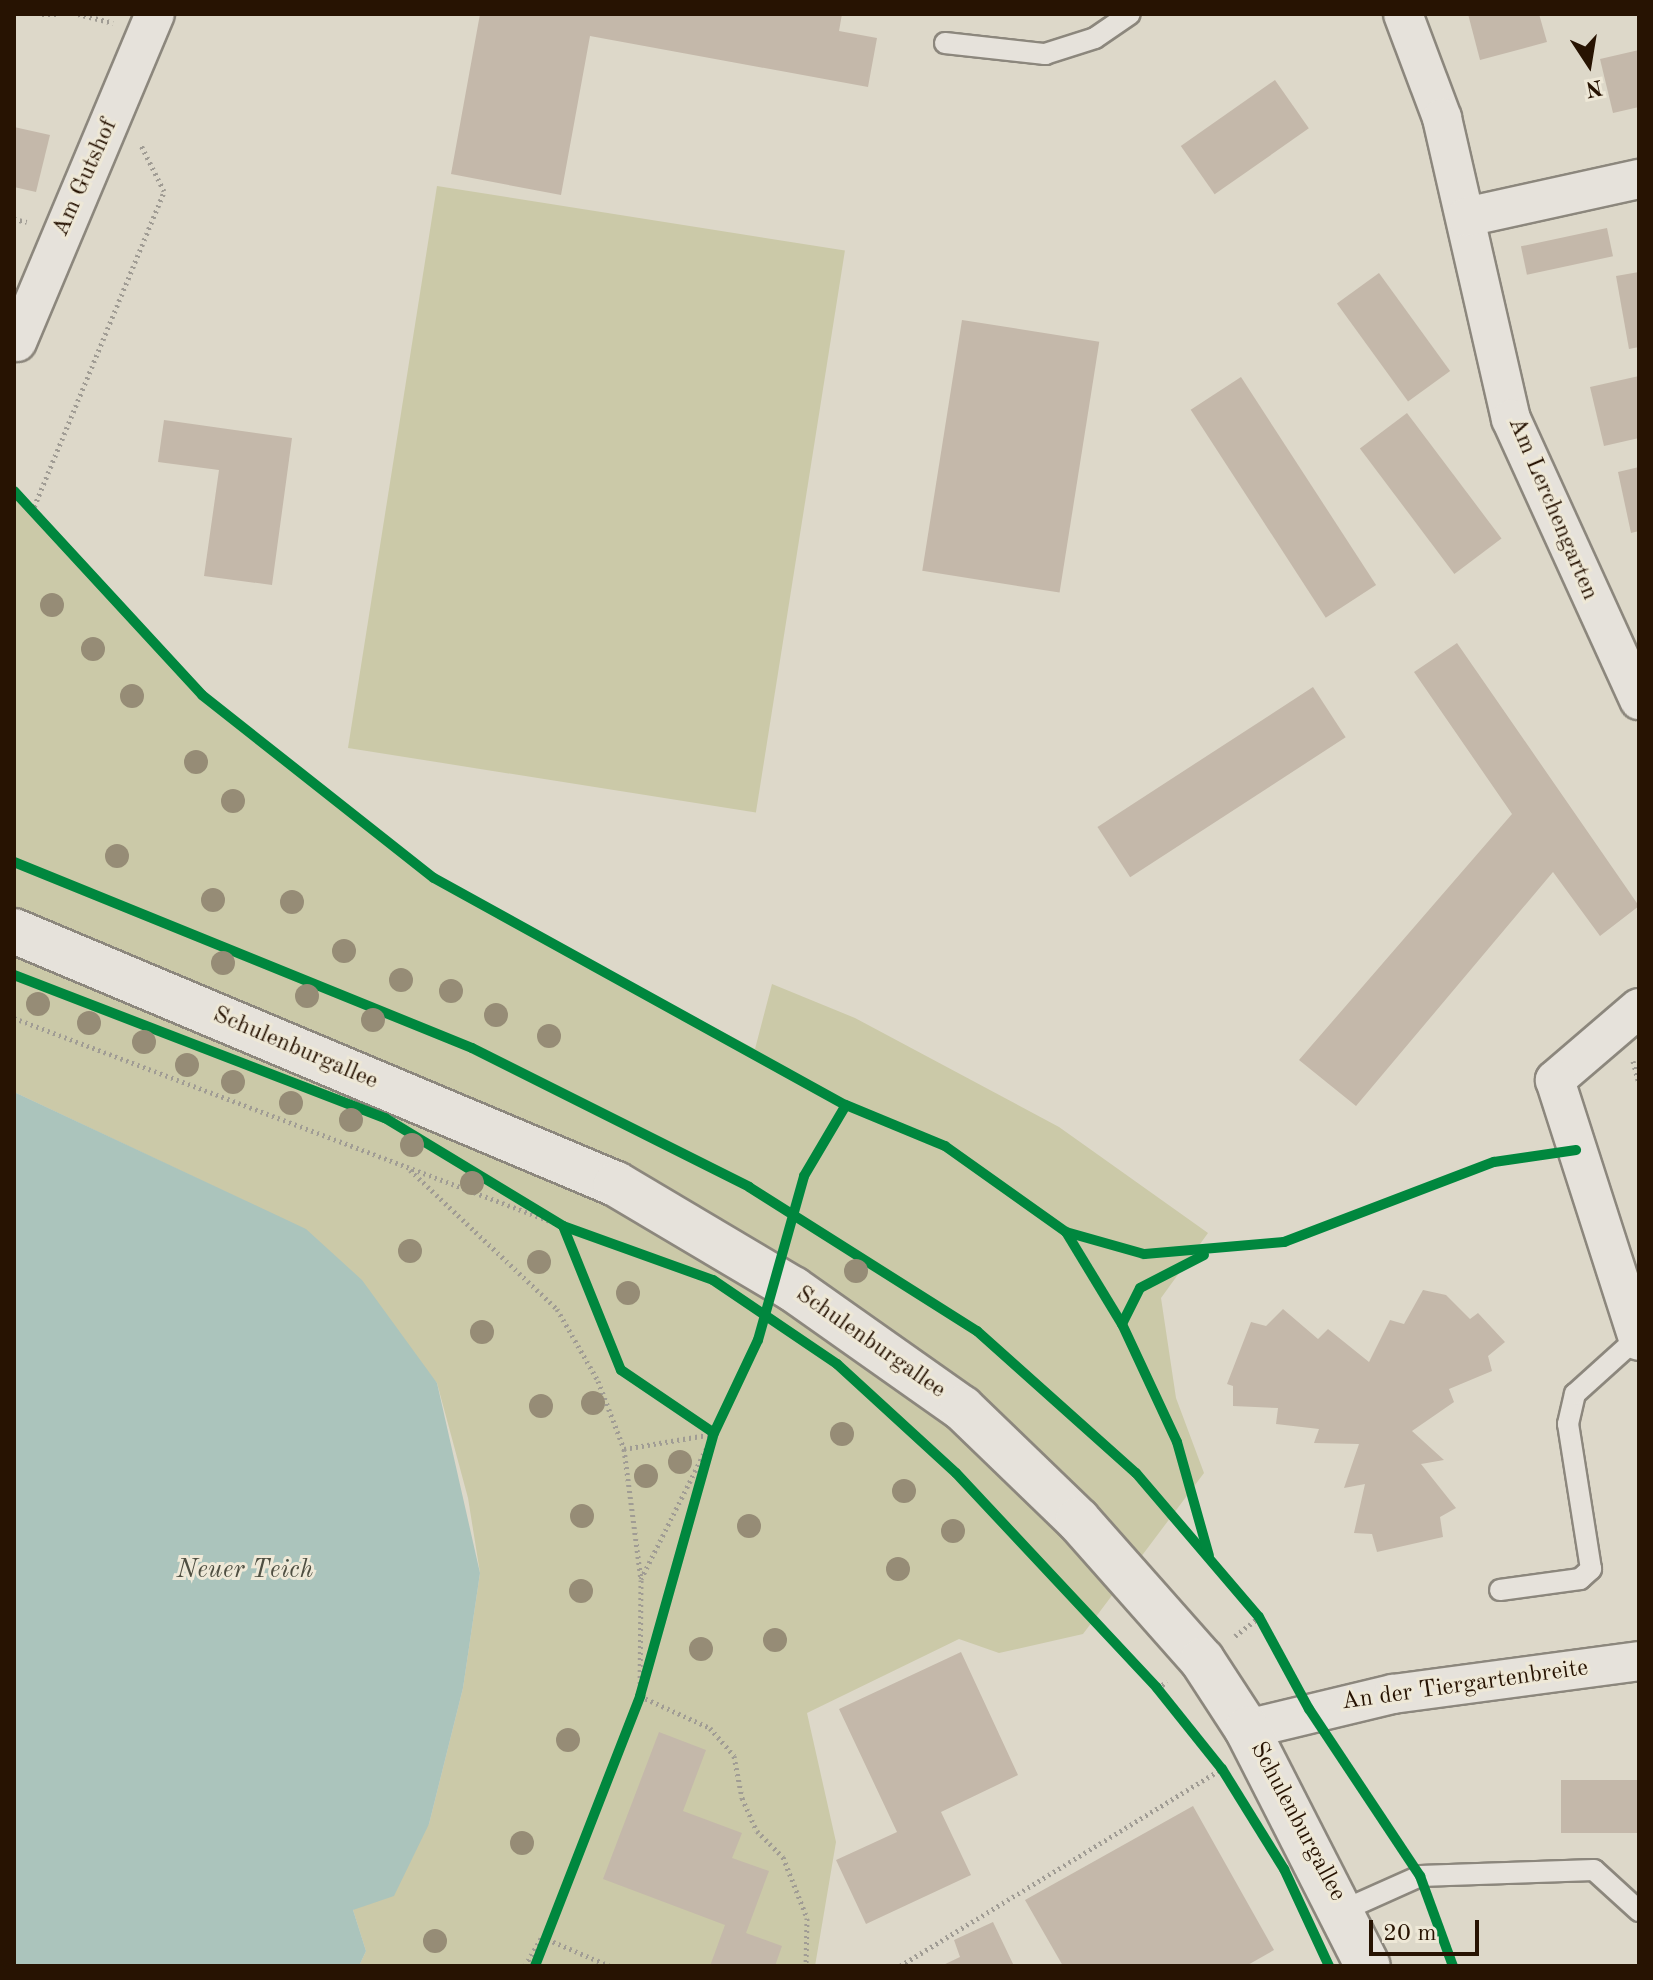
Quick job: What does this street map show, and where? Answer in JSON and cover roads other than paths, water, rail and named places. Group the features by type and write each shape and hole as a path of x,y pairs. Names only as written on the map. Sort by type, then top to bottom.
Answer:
{"street":[{"name":"Am Gutshof","path":"17,342 155,14"},
{"name":"Am Lerchengarten","path":"1403,14 1442,118 1511,419 1639,700"},
{"path":"1466,217 1639,179"},
{"name":"Schulenburgallee","path":"14,931 616,1184 793,1289 962,1408 1067,1510 1202,1660 1247,1729 1344,1910 1368,1966"},
{"path":"1638,1339 1555,1080 1639,1008"},
{"name":"An der Tiergartenbreite","path":"1247,1729 1393,1694 1639,1661"}],"lane":[{"path":"945,43 1045,54 1095,38 1130,14"},
{"path":"1500,1590 1580,1579 1591,1569 1568,1424 1575,1394 1638,1339"},
{"path":"1344,1910 1420,1876 1594,1870 1639,1911"}],"water":[{"name":"Neuer Teich","path":"14,1092 306,1229 362,1280 437,1383 480,1573 463,1688 429,1824 394,1896 353,1910 366,1951 359,1966 14,1966"}]}
